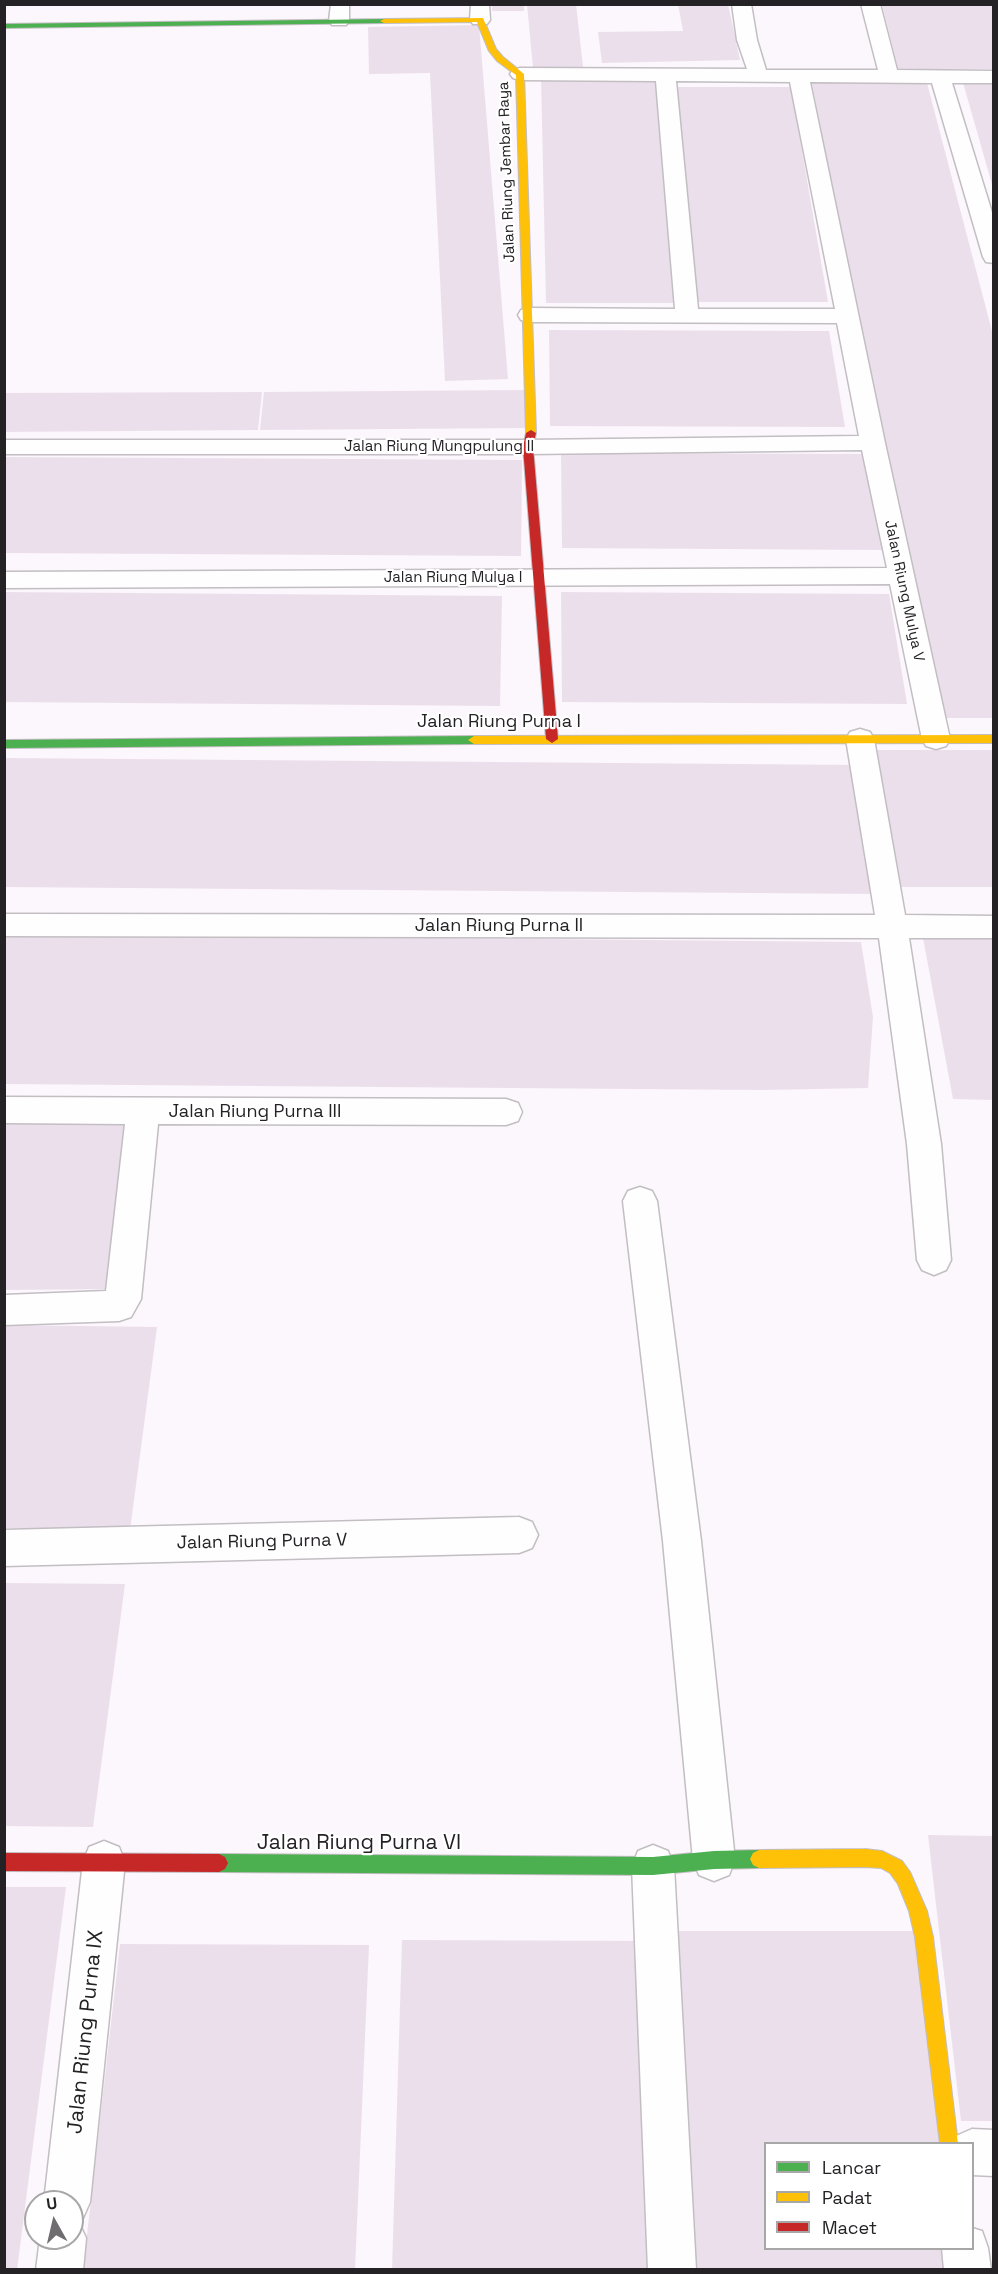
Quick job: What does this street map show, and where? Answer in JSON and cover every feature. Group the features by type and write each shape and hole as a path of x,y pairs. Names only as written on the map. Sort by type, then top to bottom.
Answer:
{"street":[{"path":"741,4 747,40 759,77"},
{"path":"870,4 889,76"},
{"name":"Jalan Riung Jembar Raya","path":"4,26 340,13 480,12 492,49 500,59 520,74 532,426 528,447 552,739"},
{"path":"520,74 993,77"},
{"path":"665,74 687,315"},
{"name":"Jalan Riung Mulya V","path":"799,75 936,738"},
{"path":"940,76 993,257"},
{"path":"529,315 847,316"},
{"name":"Jalan Riung Mungpulung II","path":"4,447 528,447 873,442"},
{"name":"Jalan Riung Mulya I","path":"4,580 901,576"},
{"name":"Jalan Riung Purna I","path":"4,744 552,739 993,739"},
{"path":"860,739 892,926 924,1144 934,1260"},
{"name":"Jalan Riung Purna II","path":"4,925 993,927"},
{"name":"Jalan Riung Purna III","path":"4,1110 506,1112"},
{"path":"4,1310 119,1306 123,1299 143,1112"},
{"path":"640,1202 682,1541 714,1860"},
{"name":"Jalan Riung Purna V","path":"4,1548 519,1535"},
{"name":"Jalan Riung Purna VI","path":"4,1862 653,1866 714,1860 865,1857 882,1860 896,1867 911,1890 924,1937 949,2142"},
{"name":"Jalan Riung Purna IX","path":"68,2190 104,1862"},
{"path":"653,1866 672,2270"},
{"path":"974,2152 993,2153"},
{"path":"59,2270 62,2250"},
{"path":"965,2250 968,2270"}],"building":[{"path":"492,4 524,4 524,11 492,11"},
{"path":"527,4 576,4 583,67 533,68"},
{"path":"678,4 728,4 740,60 602,63 598,32 683,31"},
{"path":"882,4 992,4 993,69 898,69"},
{"path":"479,25 508,379 445,381 430,73 369,74 368,27"},
{"path":"541,76 656,76 678,303 546,303"},
{"path":"962,79 993,79 993,188"},
{"path":"812,83 927,83 993,335 993,718 932,718"},
{"path":"675,87 791,87 828,302 697,302"},
{"path":"549,330 829,331 845,427 550,426"},
{"path":"526,390 526,428 260,430 264,392"},
{"path":"262,392 258,430 4,432 4,393"},
{"path":"561,453 866,454 883,550 562,548"},
{"path":"4,457 522,460 521,556 4,553"},
{"path":"4,592 502,596 500,706 4,702"},
{"path":"561,592 889,594 907,704 562,702"},
{"path":"876,750 993,750 993,887 900,887"},
{"path":"4,758 859,765 877,894 4,887"},
{"path":"4,934 861,942 873,1017 868,1088 763,1090 4,1084"},
{"path":"993,937 993,1100 953,1099 923,938"},
{"path":"4,1117 127,1118 112,1289 4,1290"},
{"path":"4,1325 157,1327 130,1530 4,1528"},
{"path":"4,1583 125,1584 93,1827 4,1826"},
{"path":"928,1835 993,1836 993,2121 961,2121"},
{"path":"4,1887 66,1887 27,2190 24,2190 24,2215 17,2270 4,2270"},
{"path":"669,1931 918,1931 943,2142 764,2142 764,2250 956,2250 958,2270 686,2270"},
{"path":"402,1940 651,1941 665,2270 392,2270"},
{"path":"120,1944 369,1945 355,2270 83,2270"}],"traffic: fast":[{"path":"4,26 384,21"},
{"path":"4,744 474,740"},
{"path":"219,1863 653,1866 714,1860 759,1859"}],"traffic: slow":[{"path":"384,21 480,20 492,49 500,59 520,74 531,433"},
{"path":"474,740 994,739"},
{"path":"759,1859 865,1858 882,1860 896,1867 904,1878 918,1911 924,1937 949,2142"}],"traffic: jam":[{"path":"531,433 528,447 552,739"},
{"path":"4,1862 219,1863"}]}
